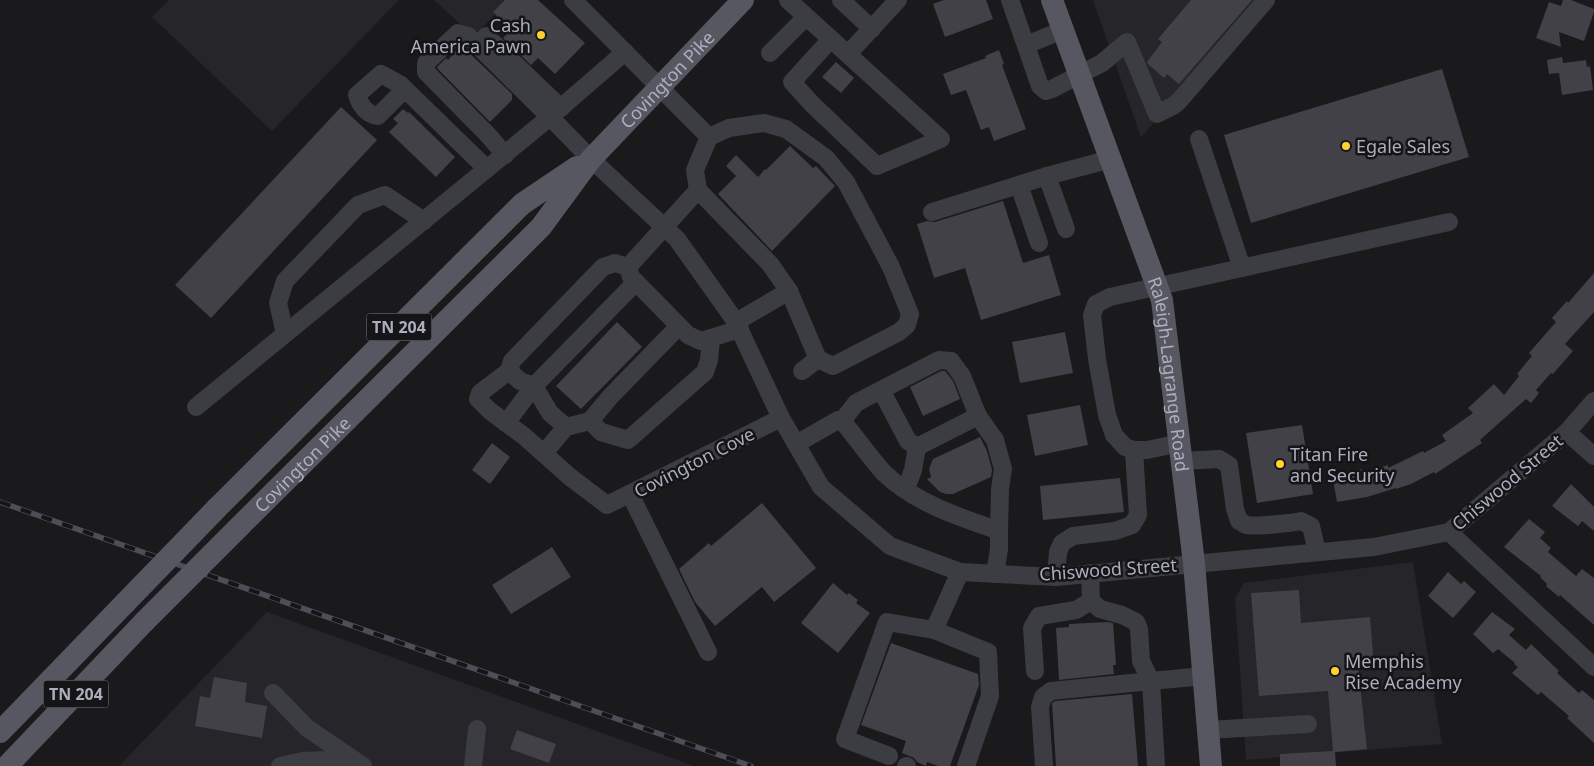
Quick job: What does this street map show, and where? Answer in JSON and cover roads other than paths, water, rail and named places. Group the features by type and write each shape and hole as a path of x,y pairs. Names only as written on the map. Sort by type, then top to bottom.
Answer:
{"main road":[{"name":"Covington Pike","path":"7,766 145,621 540,227 590,158 743,0"},
{"name":"Raleigh-Lagrange Road","path":"1052,0 1162,300 1194,563 1211,766"},
{"name":"Covington Pike","path":"0,732 217,508 522,204 590,158"}],"street":[{"path":"573,0 709,137"},
{"path":"788,0 806,17 831,39 848,54 941,139 877,166 812,104 792,82 831,39"},
{"path":"841,0 872,29"},
{"path":"1010,0 1040,86 1046,91 1102,62 1127,42 1157,114 1174,106 1179,101 1266,0"},
{"path":"848,54 896,1"},
{"path":"770,54 806,17"},
{"path":"1026,45 1063,30"},
{"path":"505,155 489,136 426,72 426,62 458,33 468,36 556,113"},
{"path":"486,36 556,113"},
{"path":"196,407 556,113 625,52"},
{"path":"405,89 487,169"},
{"name":"Chiswood Street","path":"556,113 590,158 677,239 738,325 782,418 821,487 890,546 960,572 1056,577 1374,547 1449,532 1567,432 1594,401"},
{"path":"764,123 786,129 826,158 846,182 891,267 910,314 907,325 899,332 832,366 818,359 789,291 770,264 698,190 695,170 709,137 729,128 764,123"},
{"path":"1199,139 1242,268"},
{"path":"932,212 1047,176 1111,159"},
{"path":"1047,176 1066,229"},
{"path":"1019,185 1039,243"},
{"path":"628,267 698,190"},
{"path":"285,334 278,303 285,280 358,205 384,195 424,221"},
{"path":"1317,552 1311,526 1301,521 1255,526 1246,525 1239,521 1235,509 1229,465 1219,459 1181,452 1134,450 1125,447 1114,435 1107,415 1097,359 1092,315 1096,304 1110,297 1449,222"},
{"path":"628,267 615,263 603,267 512,361 509,372 480,393 478,399 490,411 544,453 566,427 590,421 610,397 679,326"},
{"path":"628,267 631,277 679,326 688,335 701,341 738,325 789,291"},
{"path":"506,423 534,386 636,282"},
{"path":"590,421 601,432 628,440 705,372 709,360 711,338"},
{"path":"802,370 818,359"},
{"path":"842,421 856,403 939,360 951,361 962,376 978,416 995,440 1003,469 1000,489 999,549 995,574"},
{"path":"509,372 520,381 534,386 550,413 566,427"},
{"path":"881,390 908,441 917,447"},
{"path":"917,447 978,416"},
{"name":"Covington Cove","path":"544,453 607,505 782,418"},
{"path":"796,444 838,420 842,421 884,472 897,484 950,514 999,532"},
{"path":"1567,432 1594,456"},
{"path":"906,489 913,470 917,447"},
{"path":"1056,577 1058,552 1062,543 1073,536 1115,530 1132,525 1138,515 1134,450"},
{"path":"630,494 708,652"},
{"path":"1449,532 1594,667"},
{"path":"934,630 960,572"},
{"path":"1090,573 1091,600 1100,609 1136,622 1139,629 1141,662 1150,681 1156,766"},
{"path":"1035,671 1032,628 1039,616 1076,610 1091,600"},
{"path":"889,756 845,739 887,622 934,630 988,652 990,696 966,766"},
{"path":"1044,766 1040,707 1043,697 1051,691 1204,676"},
{"path":"273,693 307,728 357,762"},
{"path":"1208,730 1308,724"},
{"path":"473,766 477,729"},
{"path":"280,766 302,761 357,762"}],"railway":[{"path":"0,502 751,766"}],"place":[{"name":"Cash America Pawn","path":"541,35"},
{"name":"Egale Sales","path":"1346,146"},
{"name":"Titan Fire and Security","path":"1280,464"},
{"name":"Memphis Rise Academy","path":"1335,671"}]}
